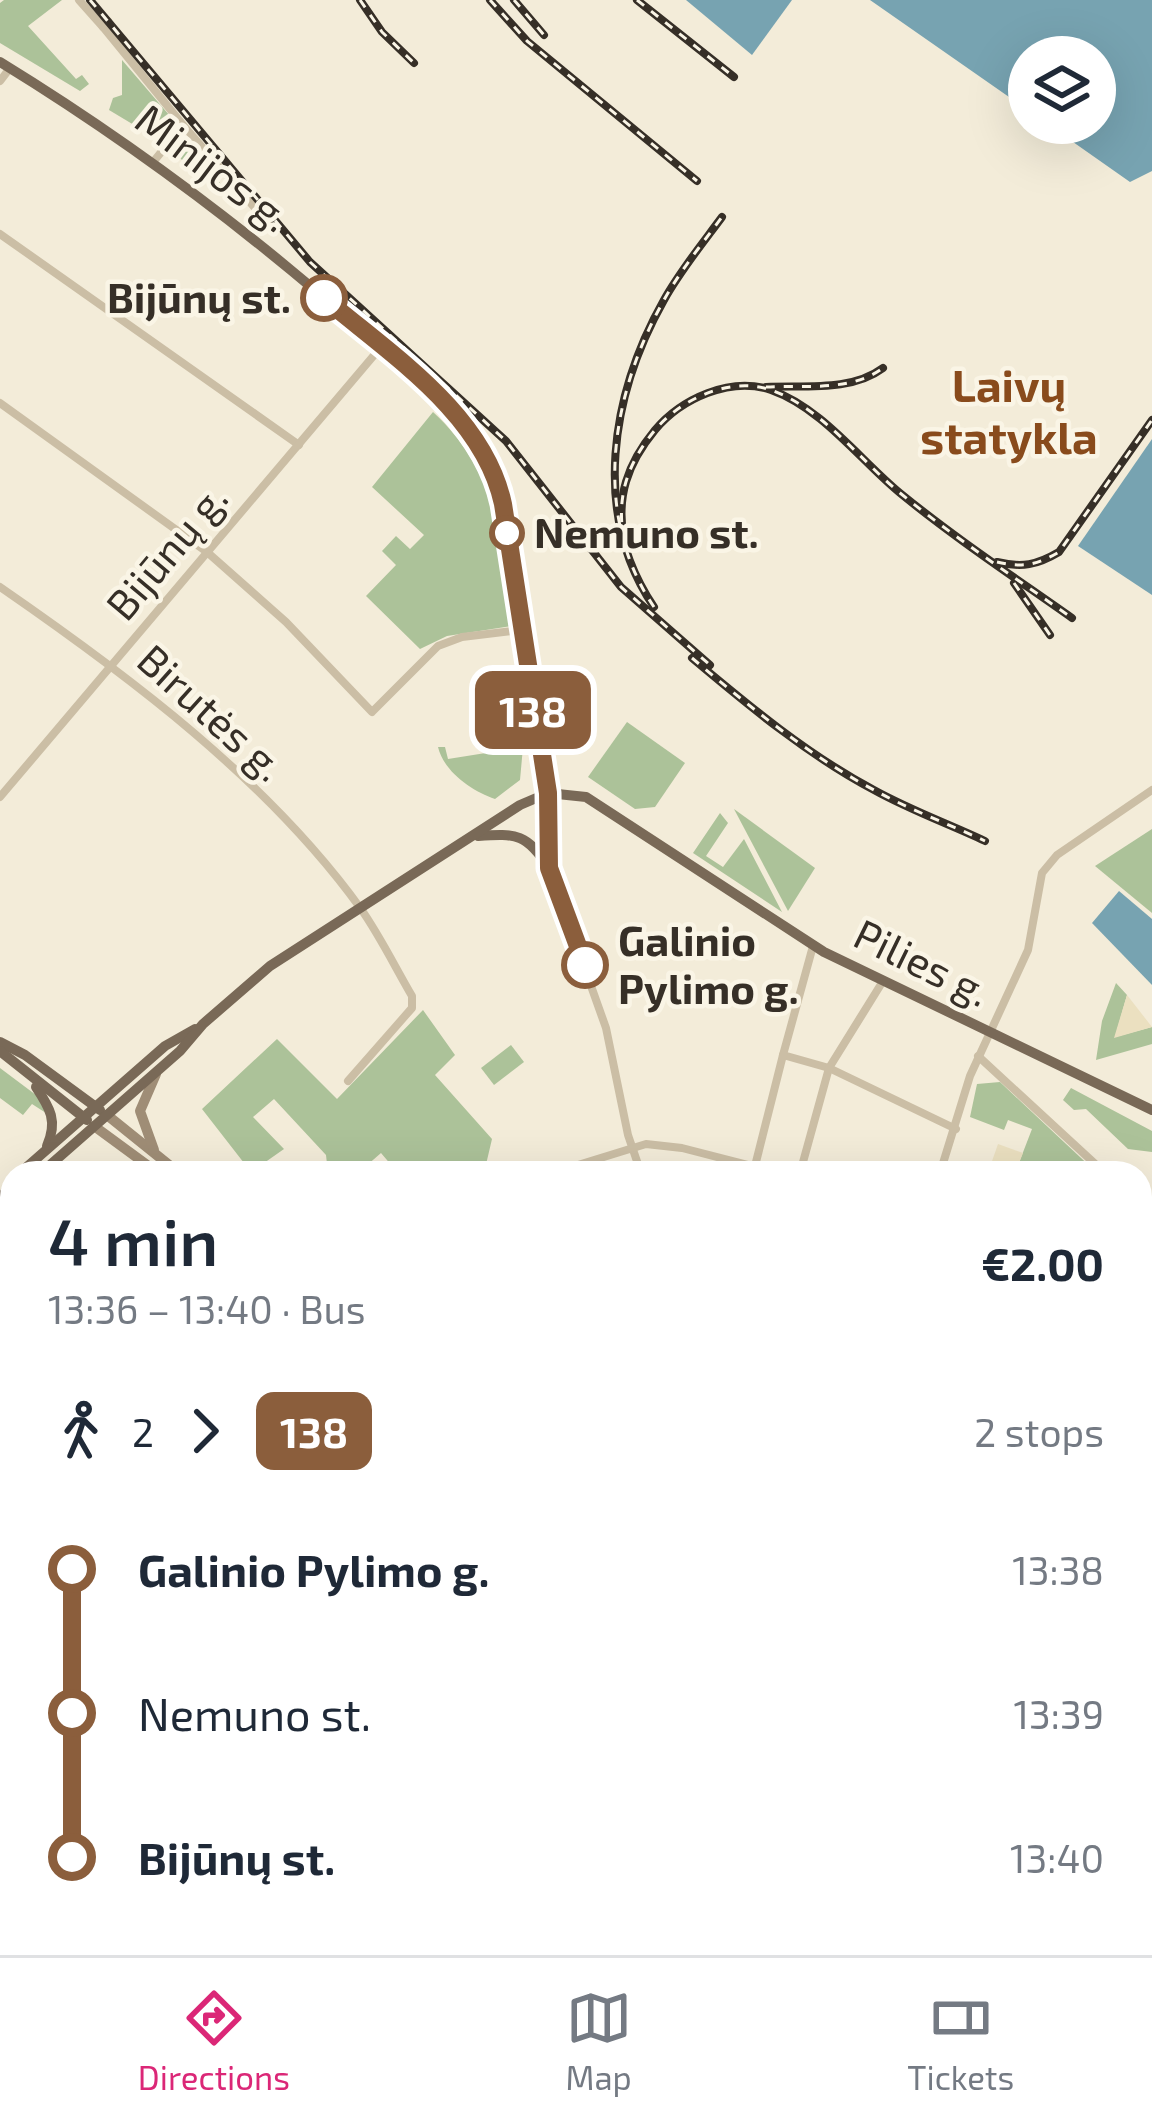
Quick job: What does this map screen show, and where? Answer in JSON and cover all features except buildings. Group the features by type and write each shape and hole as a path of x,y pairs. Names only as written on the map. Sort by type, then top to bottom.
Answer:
{"main road":[{"name":"Minijos g.","path":"5,65 154,161 247,232 462,420 487,457 503,504 548,793"},
{"path":"54,1161 270,967 520,805 548,793"},
{"name":"Pilies g.","path":"548,793 576,794 593,801 813,946 1152,1110"},
{"path":"474,836 527,840 549,868"},
{"path":"34,1161 165,1046 203,1024"},
{"path":"0,1042 25,1054 107,1115"},
{"path":"0,1051 94,1126"},
{"path":"31,1079 52,1111 53,1132 44,1152"}],"street":[{"path":"79,0 105,24 275,232"},
{"path":"0,81 5,65"},
{"path":"154,161 183,125"},
{"path":"0,234 299,445"},
{"name":"Bijūnų g.","path":"0,797 381,347"},
{"path":"0,403 206,552 286,622 372,712 438,646 462,637 521,630"},
{"name":"Birutės g.","path":"0,587 112,664 176,717 295,830 360,908 412,996 412,1008 349,1081"},
{"path":"944,1161 978,1056 1028,950 1038,882 1048,864 1152,790"},
{"path":"548,793 549,868 609,1039 636,1161"},
{"path":"756,1161 813,946"},
{"path":"803,1161 829,1068 884,982"},
{"path":"783,1054 829,1068 956,1129"},
{"path":"978,1056 1092,1161"},
{"path":"155,1154 140,1112 157,1072"},
{"path":"107,1115 164,1161"},
{"path":"94,1126 142,1161"},
{"path":"590,1161 646,1144 735,1161"}],"green space":[{"path":"62,0 28,26 76,79 82,75 89,84 80,91 0,43 0,3"},
{"path":"122,60 170,116 171,130 159,140 109,110 113,98 122,95"},
{"path":"181,138 187,138 185,144 202,163 207,159 213,167 210,171 239,206 176,155"},
{"path":"433,412 472,460 484,485 499,538 511,626 447,636 420,649 366,596 396,565 382,551 396,536 410,549 424,535 372,487"},
{"path":"627,722 685,763 655,807 635,809 588,777"},
{"path":"492,746 523,747 520,780 495,799 460,779 446,765 438,747 445,747 448,759 492,752"},
{"path":"734,809 815,868 788,911"},
{"path":"720,813 728,823 706,856 723,867 744,839 782,912 693,853"},
{"path":"1152,829 1152,913 1095,866"},
{"path":"1116,983 1127,995 1115,1037 1152,1027 1152,1044 1096,1060 1102,1021"},
{"path":"423,1010 455,1055 435,1075 492,1139 487,1161 388,1161 381,1153 372,1161 327,1161 274,1099 253,1117 284,1149 267,1161 242,1161 202,1109 277,1039 337,1099"},
{"path":"511,1045 524,1062 494,1085 481,1068"},
{"path":"0,1068 40,1098 49,1115 32,1104 23,1115 0,1098"},
{"path":"1000,1082 1084,1161 1020,1161 1032,1129 1008,1120 1004,1130 970,1117 977,1084"},
{"path":"1071,1088 1152,1131 1152,1152 1128,1149 1086,1109 1074,1110 1063,1100"}],"shaded area":[{"path":"1127,995 1152,1027 1114,1038"},
{"path":"998,1144 1023,1153 1020,1161 992,1161"}],"water":[{"path":"686,0 792,0 752,55"},
{"path":"870,0 1152,0 1152,171 1130,182 1076,144 1116,144 1116,36 1008,36 1008,96"},
{"path":"1152,439 1152,595 1078,546"},
{"path":"1119,891 1152,919 1152,985 1092,923"}],"railway":[{"path":"90,0 310,262 506,441 621,587 710,665"},
{"path":"360,0 382,32 414,63"},
{"path":"490,0 527,41 697,181"},
{"path":"514,0 544,35"},
{"path":"637,0 734,77"},
{"path":"654,607 634,571 622,533 616,494 621,414 631,375 664,300 722,217"},
{"path":"766,387 842,384 883,368"},
{"path":"624,540 626,482 655,430 678,409 707,393 755,386 807,409 921,510 1072,618"},
{"path":"997,562 1029,564 1059,552 1152,420"},
{"path":"1014,583 1050,635"},
{"path":"692,658 780,729 850,776 985,841"}],"bus line":[{"name":"138","path":"324,298 462,420 494,471 548,793 549,868 585,965"}],"place":[{"name":"Bijūnų st.","path":"324,298"},
{"name":"Nemuno st.","path":"507,533"},
{"name":"Galinio Pylimo g.","path":"585,965"}],"district":[{"name":"Laivų statykla","path":"1009,412"}]}
